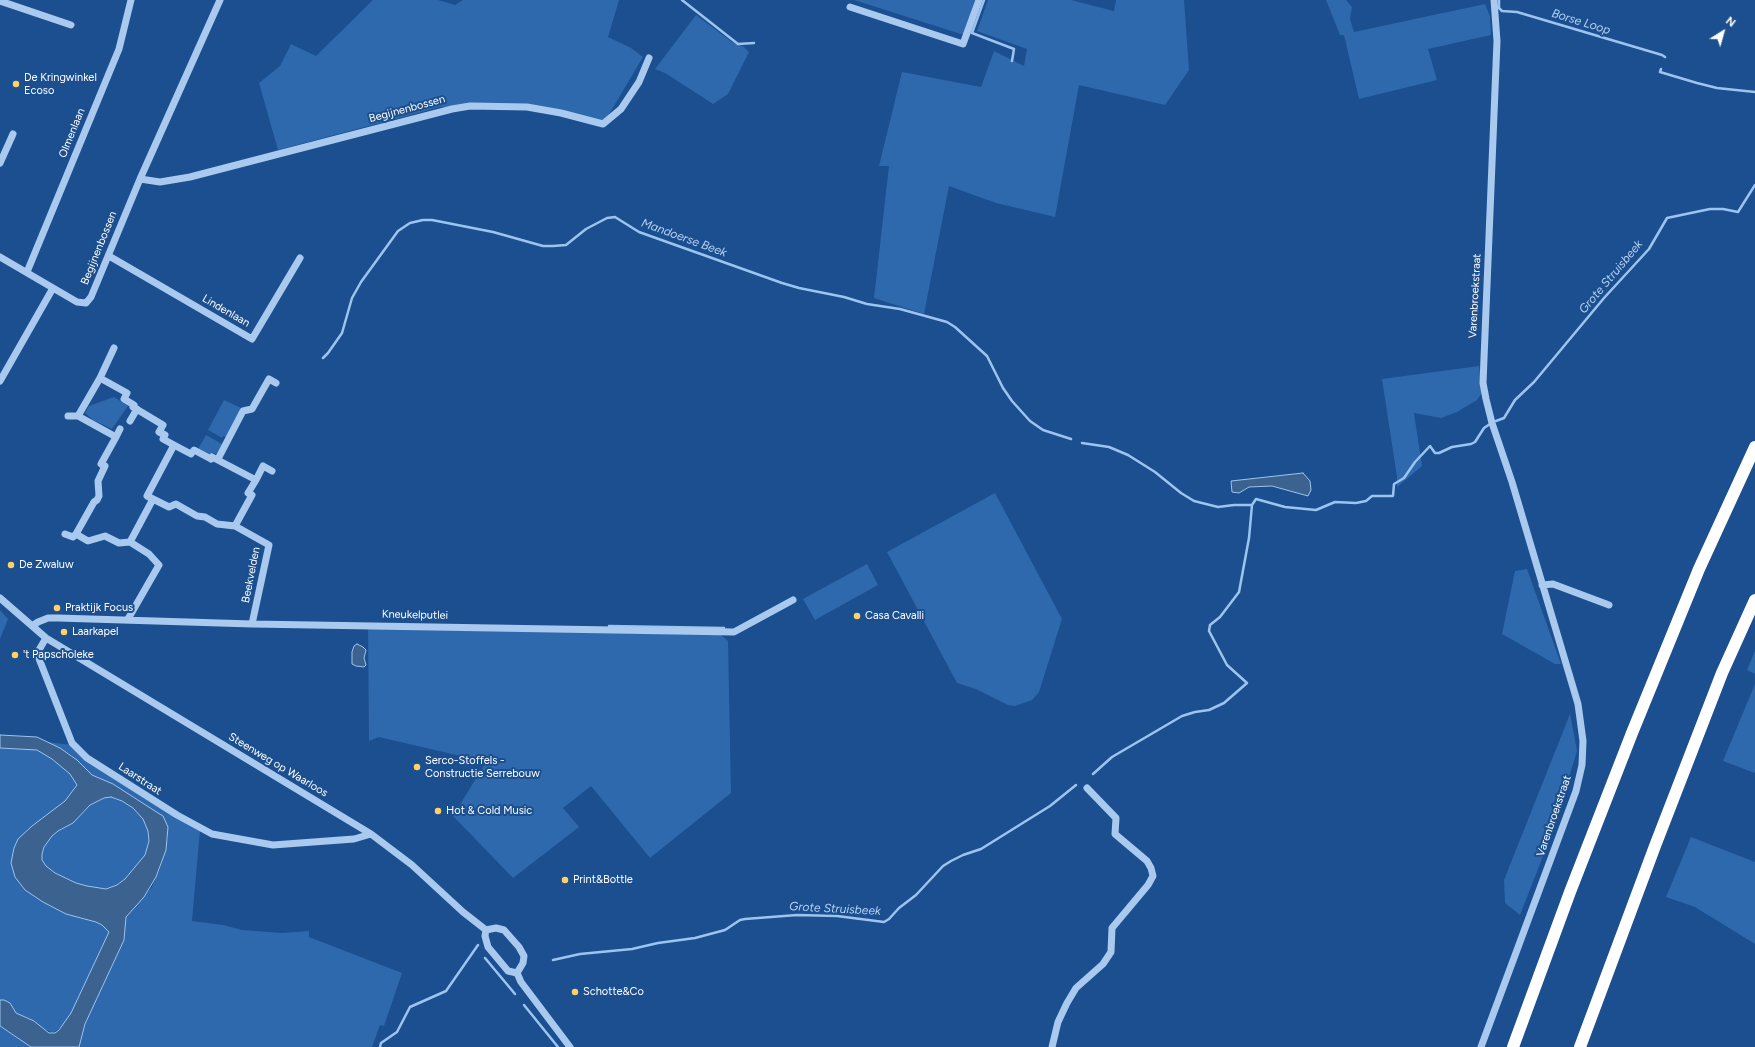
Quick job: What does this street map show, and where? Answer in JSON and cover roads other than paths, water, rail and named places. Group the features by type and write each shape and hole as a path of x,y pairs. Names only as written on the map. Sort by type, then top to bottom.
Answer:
{"highway":[{"path":"1513,1047 1570,892 1632,733 1699,569 1755,447"},
{"path":"1580,1047 1652,853 1722,673 1755,600"}],"street":[{"name":"Olmenlaan","path":"27,272 119,49 131,0"},
{"name":"Begijnenbossen","path":"0,257 77,302 86,302 92,297 140,178 220,0"},
{"path":"850,7 963,44 979,0"},
{"name":"Varenbroekstraat","path":"1481,1047 1576,791 1582,765 1583,741 1578,704 1512,482 1492,423 1483,383 1497,41 1494,0"},
{"path":"0,1 71,25"},
{"name":"Begijnenbossen","path":"140,178 160,182 195,176 452,109 470,106 527,107 561,113 603,124 621,109 639,82 649,58"},
{"path":"0,163 13,134"},
{"name":"Lindenlaan","path":"109,256 252,339 300,258"},
{"path":"0,381 53,288"},
{"path":"78,416 100,378 114,348"},
{"path":"100,378 127,393 124,399 134,405 133,407 163,424 159,432 165,435 163,439 191,454 194,450 211,459 212,456 256,480"},
{"path":"218,459 243,411 252,409 269,379 276,383"},
{"path":"130,421 137,409"},
{"path":"68,416 78,416 116,438"},
{"path":"65,534 73,537 76,534 94,502 97,500 99,496 98,481 105,466 101,464 120,429"},
{"path":"130,542 153,499 147,496 174,445"},
{"path":"235,526 252,495 248,493 263,466 272,471"},
{"name":"Beekvelden","path":"153,499 169,507 176,504 197,516 205,517 217,524 235,526 269,545 252,624"},
{"path":"76,534 88,541 105,536 119,543 130,542 149,554 159,565 128,619"},
{"path":"1542,585 1552,584 1609,605"},
{"path":"0,598 46,638"},
{"name":"Kneukelputlei","path":"32,626 48,618 78,620 128,619 252,624 734,632 793,600"},
{"name":"Laarstraat","path":"46,638 39,650 38,656 72,743 87,758 177,815 212,834 273,845 354,839 371,834"},
{"name":"Steenweg op Waarloos","path":"46,638 371,834 412,865 463,912 486,930"},
{"path":"1052,1047 1058,1022 1067,1003 1076,988 1103,964 1111,952 1112,928 1148,885 1153,876 1151,868 1146,861 1115,834 1116,818 1087,788"},
{"path":"496,928 504,930 519,947 524,956 523,963 517,973 508,971 488,947 485,936 486,930 496,928"},
{"path":"517,973 527,993 570,1047"}],"waterway":[{"path":"682,0 738,44 754,43"},
{"path":"984,0 972,33 1014,49 1012,61"},
{"name":"Borse Loop","path":"1499,0 1499,8 1502,11 1517,12 1665,57"},
{"name":"Borse Loop","path":"1661,69 1660,72 1717,88 1755,92"},
{"name":"Grote Struisbeek","path":"1496,421 1504,418 1515,400 1534,382 1604,298 1649,249 1667,218 1710,209 1723,209 1738,212 1755,185"},
{"name":"Mandoerse Beek","path":"323,358 342,333 352,298 361,282 398,231 410,223 423,220 432,220 493,232 543,246 553,246 566,245 586,229 607,218 615,217 639,232 782,283 844,297 867,304 900,309 947,322 955,327 987,356 1003,388 1012,401 1030,421 1043,430 1071,439"},
{"name":"Grote Struisbeek","path":"1093,774 1112,757 1182,716 1209,710 1224,703 1247,683 1227,665 1209,631 1210,625 1220,617 1239,592 1249,538 1252,505 1256,499 1285,507 1316,510 1335,502 1356,503 1366,501 1372,496 1393,496 1394,484 1404,478 1415,462 1430,446 1435,453 1439,453 1452,447 1471,444 1475,442 1484,428 1490,424"},
{"name":"Mandoerse Beek","path":"1082,443 1109,447 1128,455 1155,472 1181,493 1194,501 1218,507 1252,505"},
{"path":"609,626 724,628"},
{"name":"Grote Struisbeek","path":"553,960 580,954 632,949 658,943 695,938 725,930 740,920 745,919 797,915 837,916 884,922 916,895 943,866 963,855 981,849 1050,806 1076,785"},
{"name":"Grote Struisbeek","path":"380,1047 381,1043 397,1032 410,1007 446,991 478,945"},
{"path":"485,958 515,994"},
{"path":"524,1005 558,1047"}],"place":[{"name":"De Kringwinkel Ecoso","path":"16,84"},
{"name":"De Zwaluw","path":"11,565"},
{"name":"Praktijk Focus","path":"57,608"},
{"name":"Casa Cavalli","path":"857,616"},
{"name":"Laarkapel","path":"64,632"},
{"name":"'t Papscholeke","path":"15,655"},
{"name":"Serco-Stoffels - Constructie Serrebouw","path":"417,767"},
{"name":"Hot & Cold Music","path":"438,811"},
{"name":"Print&Bottle","path":"565,880"},
{"name":"Schotte&Co","path":"575,992"}]}
